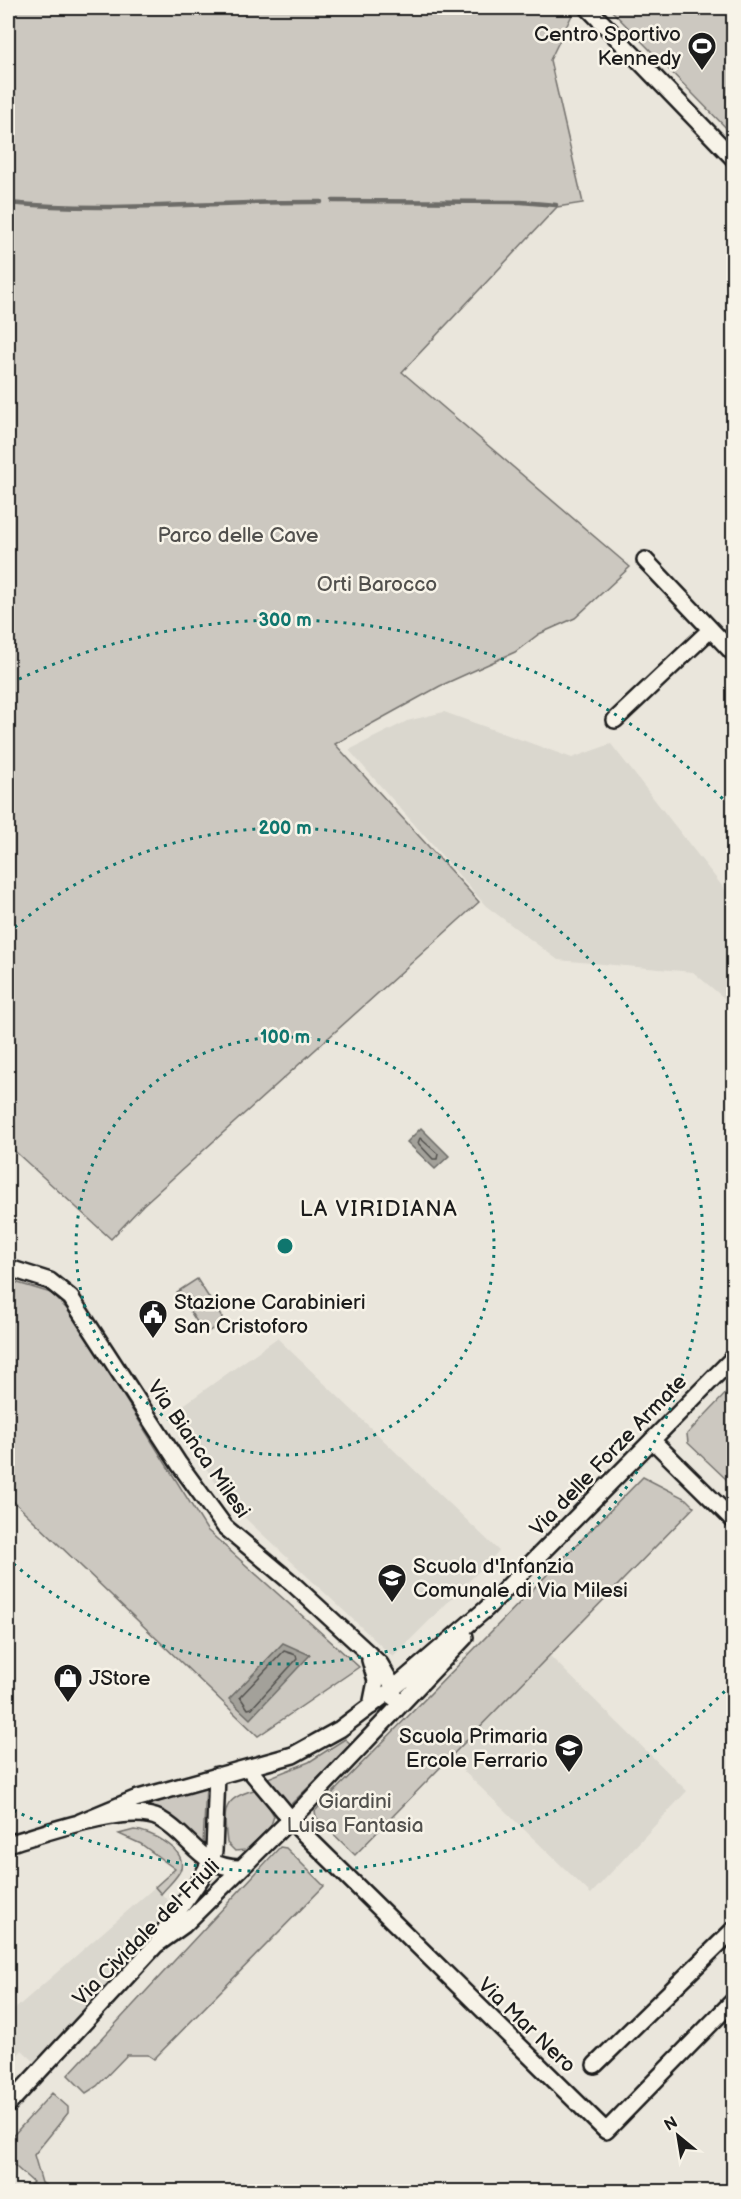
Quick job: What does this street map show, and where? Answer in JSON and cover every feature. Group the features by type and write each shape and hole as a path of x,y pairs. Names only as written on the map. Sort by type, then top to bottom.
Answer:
{"street":[{"path":"588,8 734,159"},
{"path":"645,561 734,654"},
{"path":"615,720 710,630"},
{"name":"Via Bianca Milesi","path":"9,1268 50,1281 71,1298 179,1464 225,1527 367,1651 380,1664 394,1688"},
{"name":"Via delle Forze Armate","path":"8,1844 80,1822 135,1799 248,1768 308,1748 371,1706 486,1608 734,1357"},
{"path":"652,1440 734,1521"},
{"name":"Via delle Forze Armate","path":"240,1869 365,1744 471,1630 486,1608"},
{"path":"367,1651 376,1682 371,1706"},
{"path":"365,1744 373,1723 391,1705 394,1688"},
{"path":"248,1768 290,1820"},
{"path":"156,1945 173,1914 211,1863 214,1851 217,1776"},
{"name":"Via delle Forze Armate","path":"80,1822 135,1813 149,1814 172,1827 211,1863"},
{"name":"Via Mar Nero","path":"290,1820 606,2131 734,2000"},
{"path":"211,1863 240,1869"},
{"name":"Via Cividale del Friuli","path":"8,2105 156,1945 184,1925 240,1869"},
{"path":"594,2066 734,1929"}],"shaded area":[{"path":"444,712 572,758 611,744 733,900 734,999 730,1003 693,972 558,960 486,906 349,750 407,721"},
{"path":"277,1338 499,1551 393,1657 228,1502 171,1414"},
{"name":"Scuola Primaria Ercole Ferrario","path":"550,1656 687,1791 591,1894 450,1758"},
{"path":"155,1887 176,1909 161,1936 39,2066 22,2050 8,2066 8,2015"}],"green space":[{"name":"Parco delle Cave","path":"8,8 571,8 574,11 550,60 583,203 557,207 402,372 630,567 575,618 539,634 515,652 440,686 335,744 479,902 143,1205 111,1239 8,1145"},
{"name":"Centro Sportivo Kennedy","path":"609,8 733,8 733,135"},
{"path":"197,1279 224,1321 205,1334 177,1292"},
{"path":"8,1280 51,1293 73,1315 207,1530 359,1667 258,1736 8,1496"},
{"path":"733,1386 733,1473 727,1480 688,1443 687,1434"},
{"name":"Giardini Luisa Fantasia","path":"643,1477 686,1499 694,1507 355,1855 316,1817 315,1811"},
{"path":"345,1739 352,1745 288,1807 268,1778 309,1762"},
{"path":"206,1786 203,1844 177,1823 148,1805"},
{"path":"254,1790 262,1794 274,1816 270,1828 246,1850 235,1851 227,1843 225,1815 235,1798"},
{"path":"134,1830 165,1842 178,1854 181,1861 178,1875 161,1894 155,1887 175,1869 141,1844 119,1834"},
{"path":"280,1847 286,1848 324,1886 154,2059 148,2055 127,2055 97,2086 86,2093 68,2075"},
{"path":"52,2093 68,2107 68,2113 34,2155 42,2183 55,2191 24,2191 33,2182 8,2160 8,2141"}],"water":[{"path":"421,1128 449,1156 435,1169 407,1142"},
{"path":"283,1643 310,1655 250,1719 229,1699"}],"waterway":[{"path":"333,201 521,202 556,205"},
{"path":"8,203 125,207 321,202"}],"place":[{"name":"Centro Sportivo Kennedy","path":"702,72"},
{"name":"Stazione Carabinieri San Cristoforo","path":"153,1340"},
{"name":"Scuola d'Infanzia Comunale di Via Milesi","path":"392,1604"},
{"name":"JStore","path":"68,1704"},
{"name":"Scuola Primaria Ercole Ferrario","path":"569,1774"}],"district":[{"name":"LA VIRIDIANA","path":"379,1208"}],"park label":[{"name":"Orti Barocco","path":"377,584"}]}
